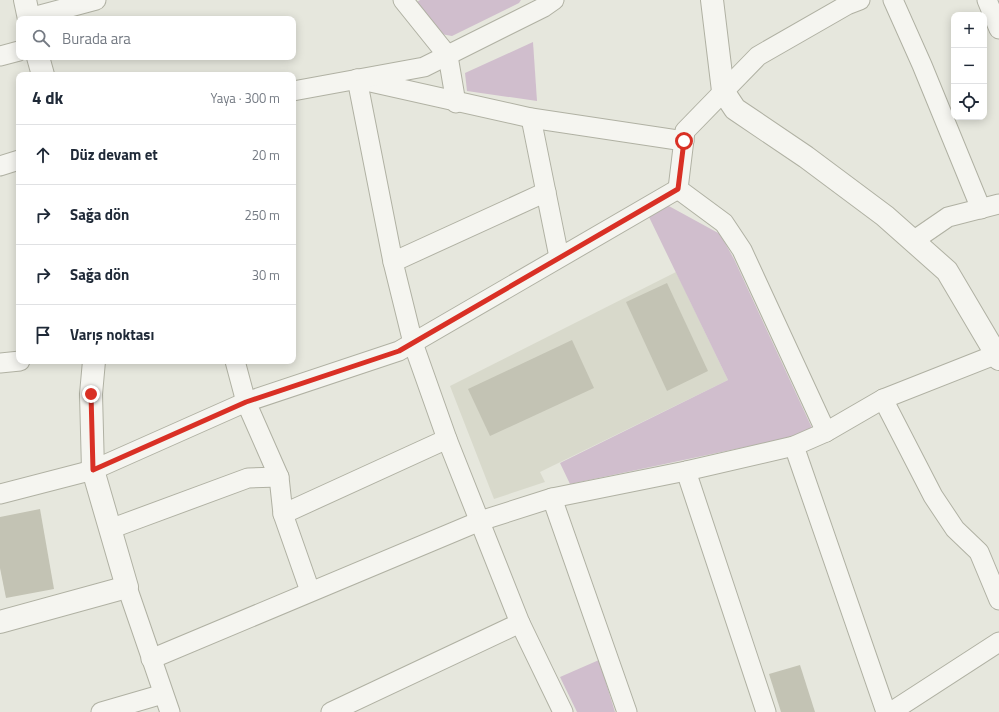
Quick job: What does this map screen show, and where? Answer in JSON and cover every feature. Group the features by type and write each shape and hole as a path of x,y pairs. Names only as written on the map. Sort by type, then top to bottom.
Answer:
{"street":[{"path":"28,12 96,0"},
{"path":"403,0 448,56 456,102"},
{"path":"151,659 310,591 480,521 552,498 686,471 794,446 826,432 883,399 998,356 948,270 885,216 806,157 736,109 723,91 712,0"},
{"path":"678,189 685,131 723,91 758,56 847,5 860,0"},
{"path":"893,0 922,65 980,209"},
{"path":"987,0 999,29"},
{"path":"296,90 424,67 448,56 546,2"},
{"path":"0,56 16,52"},
{"path":"39,60 41,72"},
{"path":"358,79 531,118 684,141"},
{"path":"358,79 393,262 413,343 447,439 520,623 563,712"},
{"path":"531,118 559,257"},
{"path":"0,166 16,161"},
{"path":"0,494 93,470 246,402 399,351 678,189"},
{"path":"678,189 724,223 742,250 826,432"},
{"path":"393,262 546,192"},
{"path":"913,241 948,217 999,204"},
{"path":"0,363 16,361"},
{"path":"94,364 91,394 93,470 127,588 170,712"},
{"path":"236,364 246,402 279,477 283,514 310,591"},
{"path":"883,399 933,496 955,529 979,552 999,600"},
{"path":"283,514 447,439"},
{"path":"794,446 886,712"},
{"path":"686,471 766,712"},
{"path":"110,529 248,478 279,477"},
{"path":"552,498 627,712"},
{"path":"0,622 127,588"},
{"path":"331,712 520,623"},
{"path":"891,712 999,642"},
{"path":"101,712 163,694"}],"shaded area":[{"path":"420,0 521,0 519,3 452,36 441,34 417,2"},
{"path":"533,42 537,101 467,91 465,73"},
{"path":"667,205 720,234 734,259 812,428 788,438 570,484 560,463 728,380 649,217"},
{"path":"676,272 728,380 540,472 545,482 494,499 450,386"},
{"path":"599,660 615,712 577,712 560,677"}],"building":[{"path":"667,283 708,371 667,391 626,302"},
{"path":"572,340 594,388 490,436 468,389"},
{"path":"40,509 54,589 6,598 0,568 0,517"},
{"path":"800,665 815,712 781,712 769,674"}],"route":[{"path":"91,394 93,470 246,402 399,351 678,189 684,141"}]}
